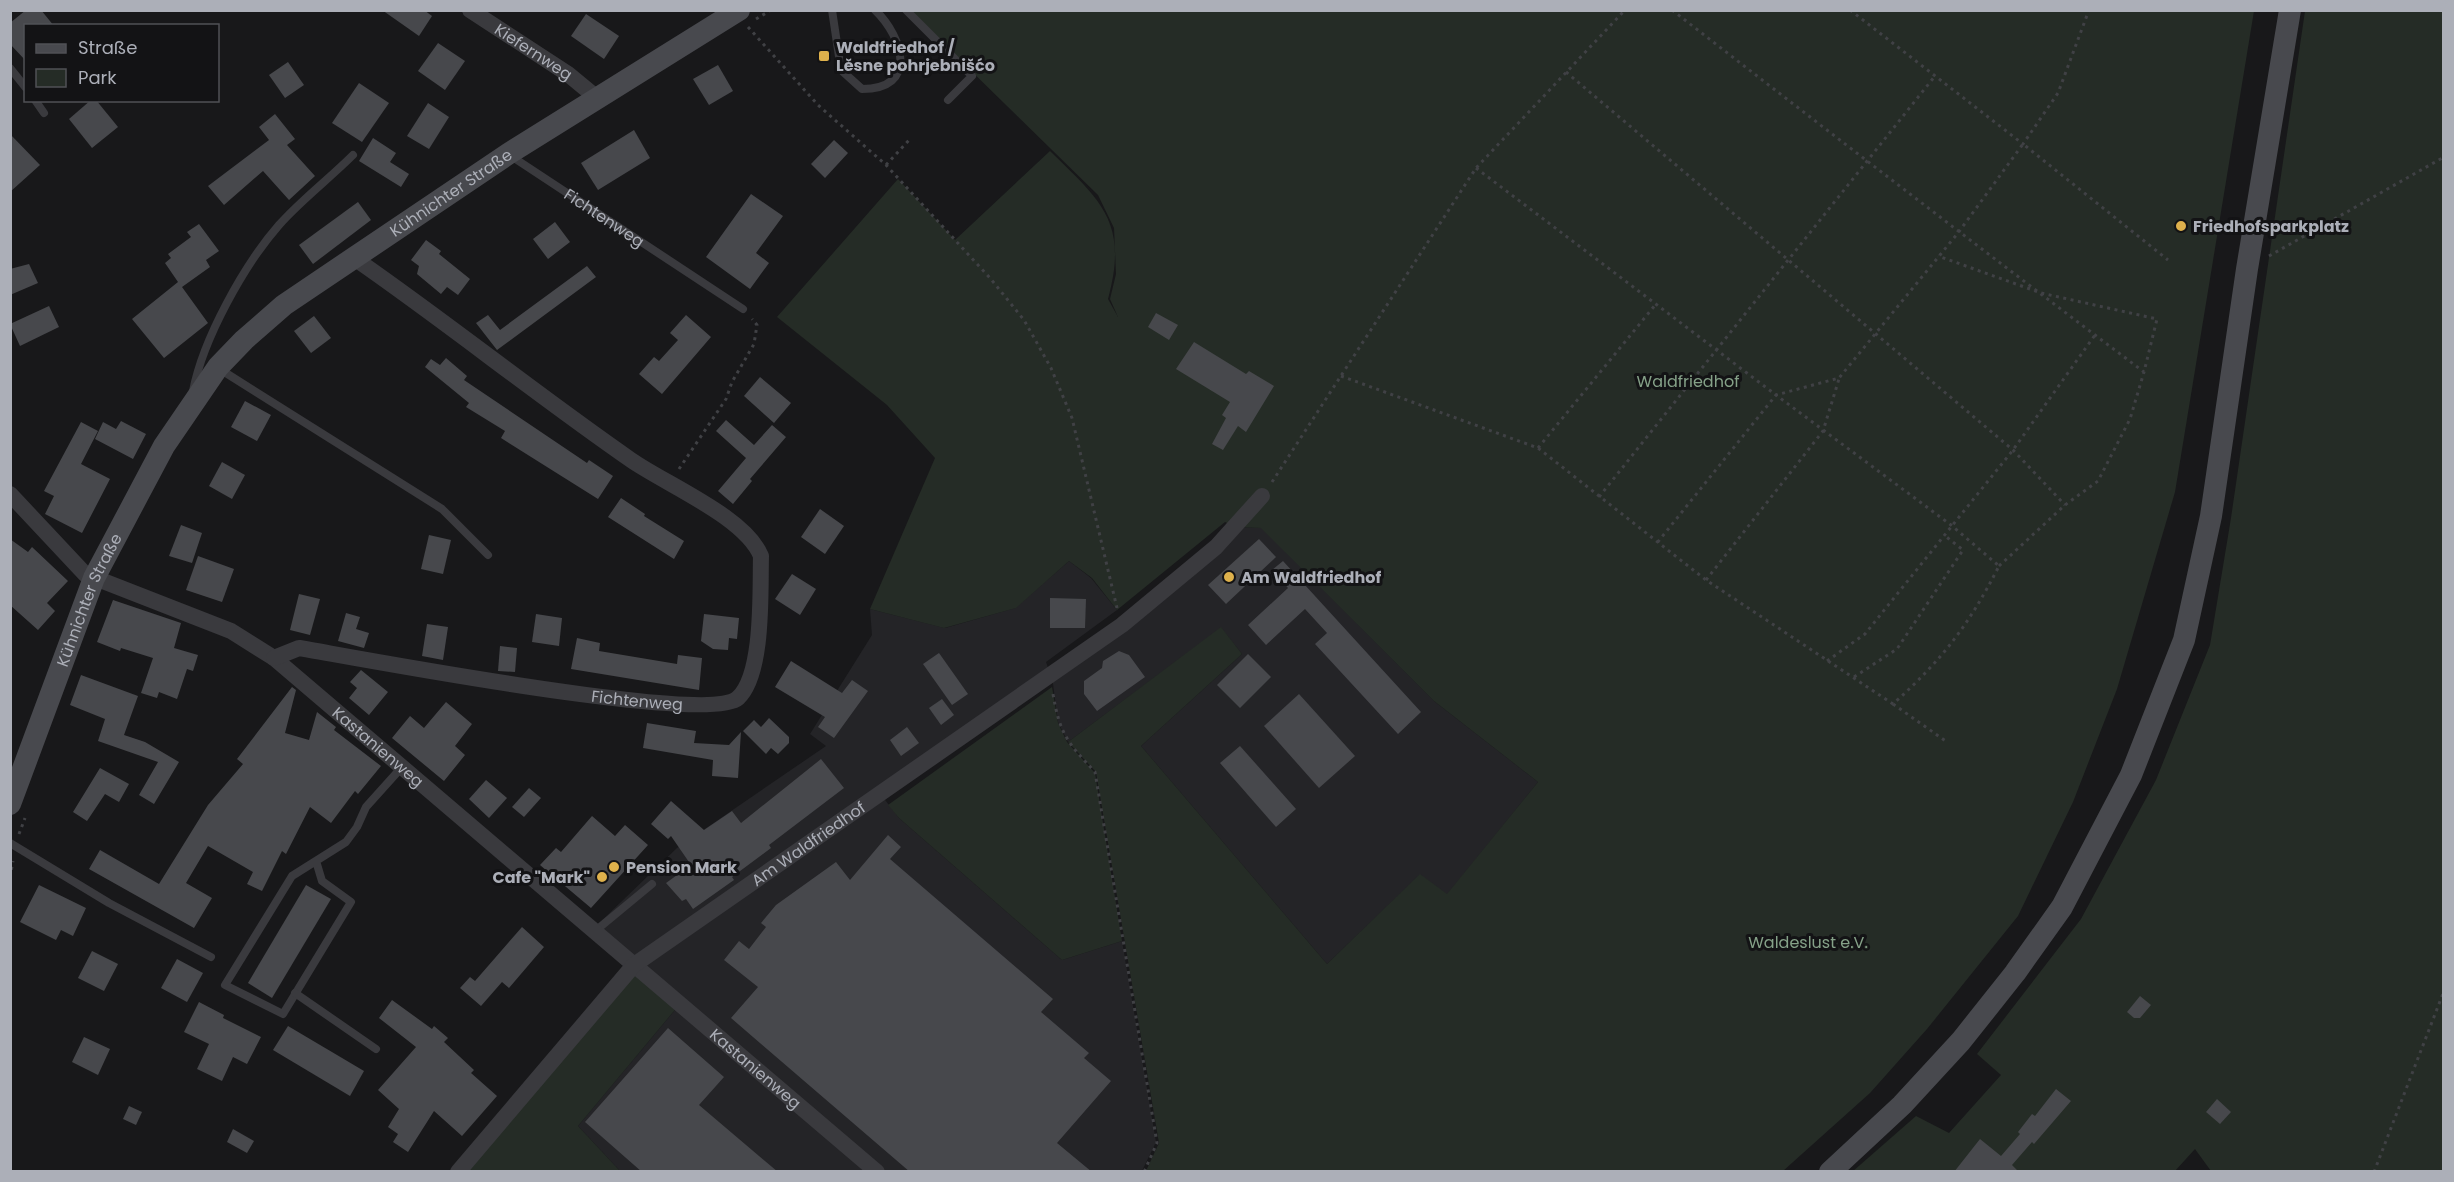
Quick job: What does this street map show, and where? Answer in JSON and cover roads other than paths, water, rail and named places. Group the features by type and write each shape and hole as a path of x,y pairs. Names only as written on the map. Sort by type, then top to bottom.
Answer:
{"main road":[{"path":"1830,1172 1902,1105 1961,1041 2015,972 2062,907 2131,775 2184,640 2211,516 2247,269 2290,10"},
{"name":"Kühnichter Straße","path":"19,808 94,578 164,446 189,406 218,368 244,340 284,305 508,154 597,98 739,15"}],"street":[{"name":"Kiefernweg","path":"470,10 568,74 597,98"},
{"name":"Fichtenweg","path":"274,658 299,648 594,697 726,704 738,698 746,687 754,664 761,556 755,542 736,525 632,460 407,294 354,258"},
{"name":"Kastanienweg","path":"10,494 62,552 78,568 94,578 231,631 274,658 877,1172"},
{"name":"Am Waldfriedhof","path":"634,965 1122,625 1216,547 1262,496"},
{"path":"458,1172 634,965"}],"lane":[{"path":"832,10 841,70 862,89 877,89 891,83 900,67 900,51 897,37 875,10"},
{"path":"906,10 972,76 948,100"},
{"path":"10,68 24,86"},
{"path":"36,102 44,113"},
{"name":"Fichtenweg","path":"508,154 743,309"},
{"name":"Kühnichter Straße","path":"189,406 198,366 258,251 281,223 353,155"},
{"path":"218,368 442,509 488,555"},
{"path":"316,861 322,881 351,902 283,1014 225,985 292,876 346,842 357,827 366,807 402,767"},
{"path":"13,844 109,903 211,957"},
{"path":"594,932 652,884"},
{"path":"295,993 376,1049"}],"place":[{"name":"Waldfriedhof / Lěsne pohrjebnišćo","path":"824,56"},
{"name":"Friedhofsparkplatz","path":"2181,226"},
{"name":"Am Waldfriedhof","path":"1229,577"},
{"name":"Pension Mark","path":"614,867"},
{"name":"Cafe \"Mark\"","path":"602,877"}],"park label":[{"name":"Waldfriedhof","path":"1688,381"},
{"name":"Waldeslust e.V.","path":"1808,942"}]}
